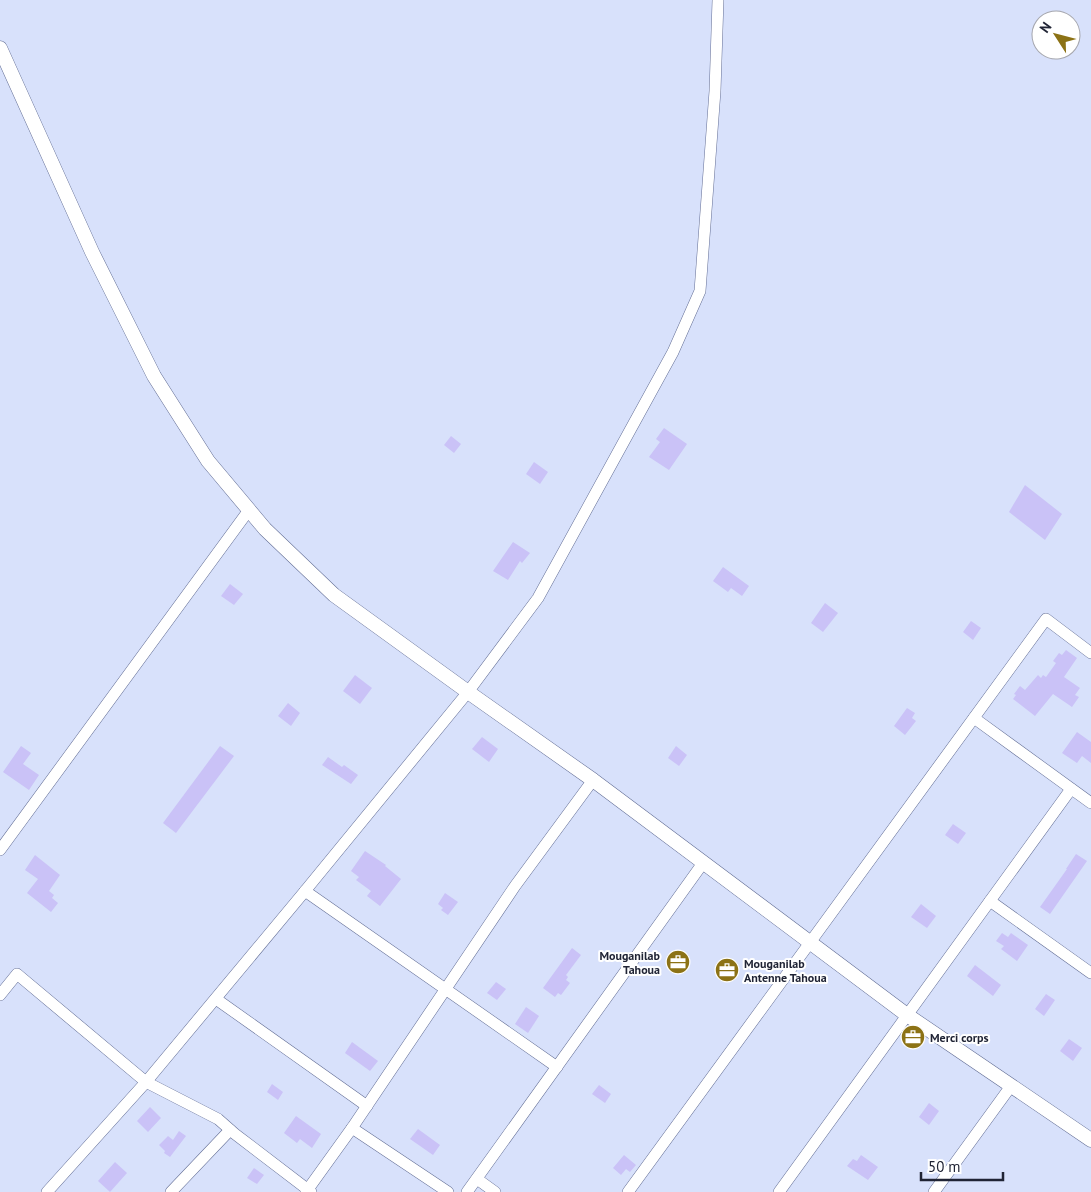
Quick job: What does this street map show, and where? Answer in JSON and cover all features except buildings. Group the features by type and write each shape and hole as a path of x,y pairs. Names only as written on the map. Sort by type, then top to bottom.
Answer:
{"street":[{"path":"47,1192 146,1082 305,891 468,692 538,598 673,352 700,291 715,91 718,0"},
{"path":"0,48 92,252 154,376 208,461 265,529 334,594 593,780 907,1015 1091,1140"},
{"path":"0,850 249,510"},
{"path":"628,1192 1046,619 1091,653"},
{"path":"974,718 1091,803"},
{"path":"0,995 17,974 146,1082 218,1119 309,1191 515,886 593,780"},
{"path":"779,1192 1071,789"},
{"path":"467,1192 703,864"},
{"path":"305,891 557,1066"},
{"path":"990,901 1091,973"},
{"path":"216,998 367,1106"},
{"path":"934,1192 1011,1086"},
{"path":"352,1128 448,1192"},
{"path":"171,1192 230,1130"},
{"path":"477,1179 494,1192"}],"place":[{"name":"Mouganilab Tahoua","path":"678,962"},
{"name":"Mouganilab Antenne Tahoua","path":"727,970"},
{"name":"Merci corps","path":"913,1037"}]}
